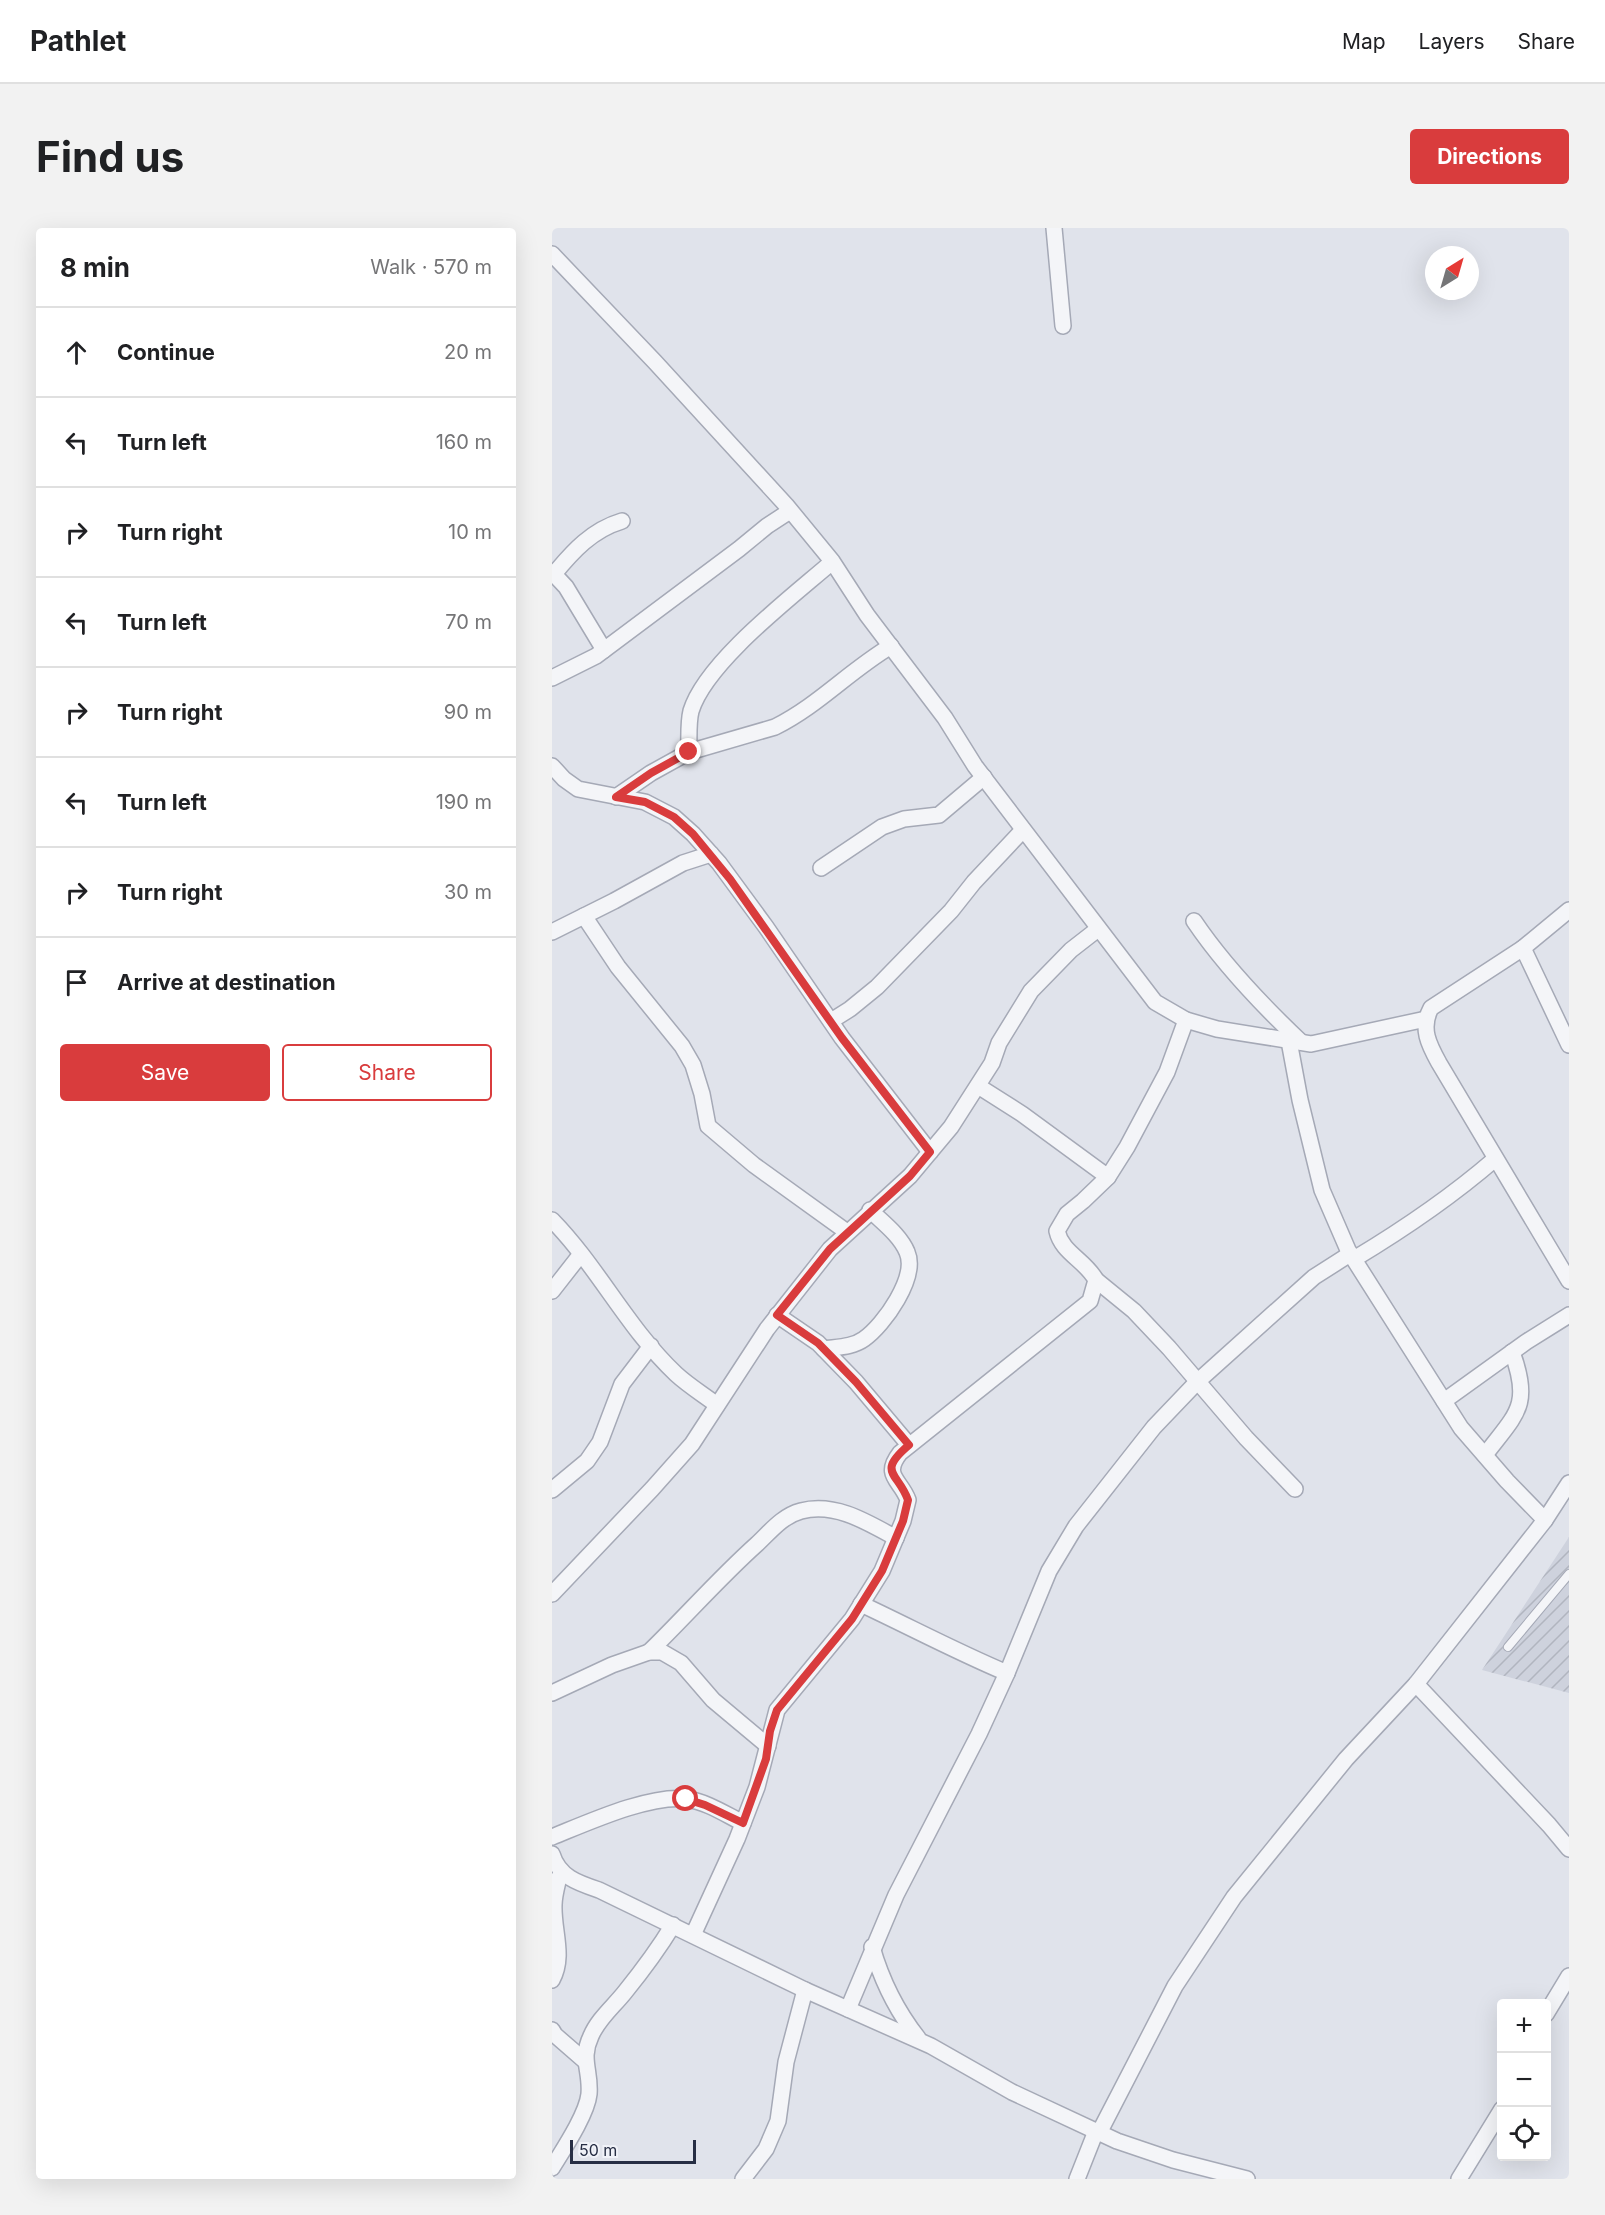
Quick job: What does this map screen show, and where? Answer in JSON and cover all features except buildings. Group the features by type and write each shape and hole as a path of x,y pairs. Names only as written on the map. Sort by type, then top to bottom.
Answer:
{"street":[{"path":"1054,228 1064,326"},
{"path":"552,254 655,362 790,511 832,562 848,588 945,718 984,777 1155,1002 1186,1020 1217,1029 1311,1044 1426,1020"},
{"path":"552,678 596,656 790,511"},
{"path":"604,650 566,587 553,573 572,551 589,537 621,521"},
{"path":"689,752 690,713 706,680 748,636 832,562"},
{"path":"616,797 651,773 689,752 775,727 788,721 813,706 870,658 891,646"},
{"path":"552,766 578,789 645,802 674,817 693,834 711,854 766,927 831,1021 930,1152"},
{"path":"821,868 882,827 904,819 939,815 984,777"},
{"path":"831,1021 877,987 951,911 974,882 1023,830"},
{"path":"552,932 660,877 682,863 711,854"},
{"path":"1569,910 1523,948 1431,1008 1425,1029 1429,1045 1569,1281"},
{"path":"584,916 618,967 682,1046 693,1065 702,1094 708,1126 754,1166 847,1232"},
{"path":"1194,921 1295,1041 1300,1100 1322,1190 1352,1256 1461,1428 1545,1520"},
{"path":"552,1594 686,1451 777,1315 830,1249 870,1210 910,1176 951,1127 992,1063 999,1043 1031,991 1071,950 1098,929"},
{"path":"1523,948 1569,1045"},
{"path":"1186,1020 1167,1072 1127,1147 1107,1177 1083,1202 1067,1214 1057,1231 1059,1242 1086,1266 1096,1280 1134,1311 1246,1438 1295,1489"},
{"path":"978,1086 1022,1114 1107,1177"},
{"path":"848,2009 872,1947 1007,1673 1049,1571 1076,1526 1154,1427 1197,1382 1314,1277 1407,1227 1456,1193 1496,1159"},
{"path":"824,1349 847,1346 863,1340 880,1325 908,1277 908,1253 899,1239 870,1210"},
{"path":"552,1220 581,1254 637,1330 676,1374 717,1404"},
{"path":"552,1291 581,1254"},
{"path":"693,1935 757,1787 777,1710 852,1619 882,1571 896,1538 908,1500 895,1481 891,1468 894,1461 909,1445 1090,1301 1096,1280"},
{"path":"777,1315 824,1349 856,1382 909,1445"},
{"path":"1444,1401 1512,1352 1569,1315"},
{"path":"552,1490 587,1461 600,1442 622,1384 651,1346"},
{"path":"1485,1455 1519,1410 1522,1393 1520,1374 1512,1352"},
{"path":"1077,2179 1097,2132 1174,1986 1234,1897 1346,1759 1416,1684 1545,1520 1569,1483"},
{"path":"649,1652 724,1574 777,1524 800,1511 828,1509 858,1517 896,1538"},
{"path":"861,1604 959,1653 1007,1673"},
{"path":"552,1693 612,1665 649,1652 662,1652 681,1663 713,1700 768,1746"},
{"path":"1416,1684 1550,1825 1569,1849"},
{"path":"552,1837 622,1811 663,1799 686,1799 705,1805 743,1823"},
{"path":"552,1854 559,1877 554,1906 559,1954 552,1980"},
{"path":"559,1877 599,1890 805,1990 920,2041 1012,2092 1117,2141 1173,2160 1247,2179"},
{"path":"552,2168 571,2135 589,2095 585,2049 592,2033 624,1994 674,1925"},
{"path":"872,1947 880,1975 894,2005 920,2041"},
{"path":"1551,2006 1569,1976"},
{"path":"743,2179 766,2148 778,2121 786,2062 805,1990"},
{"path":"552,2030 555,2036 585,2061"},
{"path":"1460,2179 1497,2117"}],"lane":[{"path":"1508,1647 1569,1574"}],"shaded area":[{"path":"1569,1537 1569,1693 1482,1670"}],"route":[{"path":"686,1799 705,1805 743,1823 766,1759 770,1731 777,1710 852,1619 882,1571 903,1521 908,1500 895,1481 891,1468 900,1453 909,1445 856,1382 818,1343 777,1315 830,1249 910,1176 930,1152 842,1038 719,863 674,817 645,802 616,797 651,773 689,752"}]}
